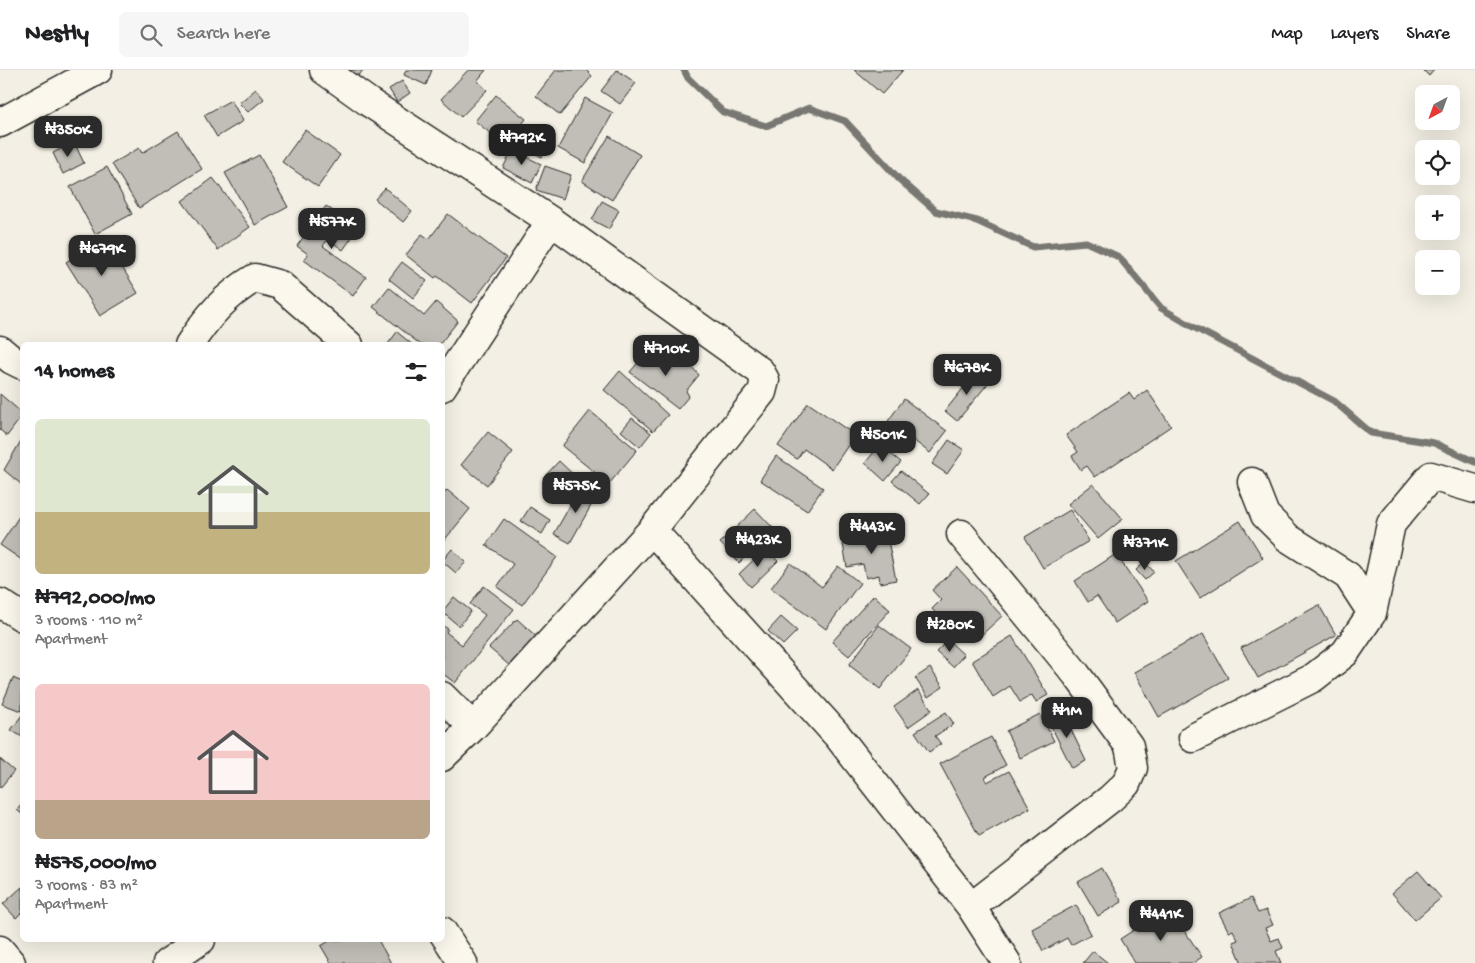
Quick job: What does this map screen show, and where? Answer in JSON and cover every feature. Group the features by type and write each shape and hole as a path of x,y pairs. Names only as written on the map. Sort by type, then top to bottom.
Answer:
{"street":[{"path":"0,123 98,70"},
{"path":"324,70 370,103 551,221 760,371 765,380 762,392 652,530 473,728 445,754"},
{"path":"445,382 551,221"},
{"path":"191,342 204,322 237,289 255,278 280,285 346,342"},
{"path":"0,350 20,364"},
{"path":"1193,738 1313,678 1345,653 1372,613 1391,524 1431,476 1475,489"},
{"path":"1252,482 1265,515 1288,538 1348,576 1372,613"},
{"path":"652,530 837,735 971,907 1006,963"},
{"path":"961,534 1076,674 1129,746 1133,768 1126,784 1110,799 971,907"},
{"path":"0,604 20,616"},
{"path":"445,699 473,728"},
{"path":"445,936 463,963"},
{"path":"167,963 198,942"},
{"path":"0,950 11,963"}],"building":[{"path":"347,70 363,70 357,78"},
{"path":"406,70 432,70 426,85 404,75"},
{"path":"468,70 486,70 477,81 487,90 461,117 441,99"},
{"path":"556,70 586,70 592,76 560,115 536,96"},
{"path":"617,70 636,83 620,104 601,91"},
{"path":"854,70 903,70 882,94"},
{"path":"1423,70 1434,70 1429,76"},
{"path":"402,81 410,93 397,102 389,89"},
{"path":"256,89 264,99 248,112 239,103"},
{"path":"496,95 526,119 505,145 475,121"},
{"path":"585,98 613,113 585,163 558,148"},
{"path":"231,100 243,121 217,137 204,115"},
{"path":"523,126 551,139 542,157 515,143"},
{"path":"305,130 340,155 318,187 282,162"},
{"path":"178,131 202,169 139,208 112,164 139,148 142,153"},
{"path":"609,136 640,155 612,200 582,181"},
{"path":"74,142 84,163 63,174 53,153"},
{"path":"512,150 541,164 532,183 503,168"},
{"path":"259,155 288,207 255,225 225,173"},
{"path":"545,166 571,175 563,199 536,190"},
{"path":"107,167 132,214 95,234 70,187"},
{"path":"213,178 250,227 218,250 182,201"},
{"path":"385,188 412,211 403,222 375,199"},
{"path":"602,201 619,210 609,229 592,220"},
{"path":"326,206 358,229 343,250 328,239 323,246 366,277 353,296 304,260 308,254 297,246"},
{"path":"448,214 506,258 472,303 437,276 435,278 406,255 422,234 429,239"},
{"path":"104,238 138,293 100,316 66,262"},
{"path":"402,262 427,281 413,298 389,279"},
{"path":"389,287 424,316 436,302 458,321 441,342 417,342 373,307"},
{"path":"397,332 409,342 389,342"},
{"path":"648,351 673,361 681,355 699,375 686,391 689,396 678,409 630,372"},
{"path":"620,371 668,415 653,431 604,390"},
{"path":"977,371 990,381 957,421 945,411"},
{"path":"1147,390 1171,426 1095,477 1087,466 1081,470 1072,456 1078,452 1066,435 1129,393 1134,400"},
{"path":"0,394 20,411 20,419 7,436 0,430"},
{"path":"904,399 947,431 930,453 888,421"},
{"path":"808,403 855,435 832,469 804,449 797,459 778,446"},
{"path":"590,411 637,450 609,484 562,446"},
{"path":"632,418 651,433 640,447 621,431"},
{"path":"488,432 513,452 487,485 461,465"},
{"path":"949,440 964,450 947,474 932,464"},
{"path":"20,442 20,483 4,470"},
{"path":"880,445 901,462 885,481 865,463"},
{"path":"776,456 823,488 807,511 760,480"},
{"path":"559,461 581,482 565,498 543,478"},
{"path":"901,471 929,494 920,504 892,481"},
{"path":"1093,484 1123,519 1098,539 1068,504"},
{"path":"581,486 597,495 570,543 554,534"},
{"path":"447,490 470,509 445,539 445,492"},
{"path":"530,507 550,520 542,534 521,521"},
{"path":"755,509 774,529 739,563 720,543"},
{"path":"1070,510 1089,541 1043,568 1025,537"},
{"path":"20,515 20,559 0,545"},
{"path":"504,519 557,557 522,605 497,587 513,564 486,545"},
{"path":"1240,521 1263,558 1200,598 1176,561"},
{"path":"885,526 896,580 880,583 879,575 866,578 863,564 847,567 843,544 872,538 871,528"},
{"path":"452,549 466,562 456,573 445,564 445,557"},
{"path":"765,549 778,561 751,587 739,574"},
{"path":"1116,554 1148,601 1115,623 1097,596 1088,602 1075,581"},
{"path":"1145,562 1154,572 1145,580 1136,570"},
{"path":"790,563 822,587 838,566 860,583 826,629 771,588"},
{"path":"957,567 1002,616 977,639 969,630 959,639 932,609 941,600 932,590"},
{"path":"484,586 514,609 455,683 445,675 445,627 448,629 446,632 462,645 485,615 470,604"},
{"path":"874,595 890,610 849,656 832,642"},
{"path":"454,597 471,611 459,626 445,614 445,608"},
{"path":"1319,605 1336,635 1258,678 1241,648"},
{"path":"781,617 797,631 783,645 768,631"},
{"path":"517,619 537,637 510,666 489,648"},
{"path":"879,625 911,649 880,689 849,665"},
{"path":"1203,634 1228,678 1159,717 1134,672"},
{"path":"1012,636 1048,695 1036,702 1032,695 1020,702 1010,686 993,697 972,661"},
{"path":"948,640 964,655 953,667 936,652"},
{"path":"930,668 943,687 928,697 915,678"},
{"path":"13,678 20,681 20,710 2,704"},
{"path":"918,690 932,710 908,727 894,707"},
{"path":"1062,711 1086,761 1072,768 1047,718"},
{"path":"946,712 954,724 935,736 941,744 929,752 915,732"},
{"path":"1040,714 1054,741 1020,758 1006,731"},
{"path":"20,718 20,736 11,730"},
{"path":"991,737 1006,765 985,777 987,782 1009,771 1030,808 979,836 940,764"},
{"path":"0,759 14,771 0,788"},
{"path":"1102,868 1122,902 1098,916 1078,882"},
{"path":"1418,871 1441,898 1415,920 1392,893"},
{"path":"20,889 20,914 16,918 3,904"},
{"path":"1251,898 1258,913 1266,910 1273,925 1265,928 1271,941 1279,938 1283,948 1276,951 1281,963 1242,963 1233,942 1238,940 1233,930 1229,932 1219,913"},
{"path":"1076,905 1091,934 1071,945 1067,938 1043,951 1032,929"},
{"path":"1169,907 1202,957 1193,963 1135,963 1120,939"},
{"path":"328,942 379,942 391,963 331,963 321,946"},
{"path":"1093,951 1108,963 1083,963"}],"waterway":[{"path":"684,70 688,78 723,112 766,126 809,108 845,121 899,179 936,211 977,221 1033,247 1086,242 1119,257 1161,308 1195,328 1334,401 1371,433 1434,443 1475,462"}]}
